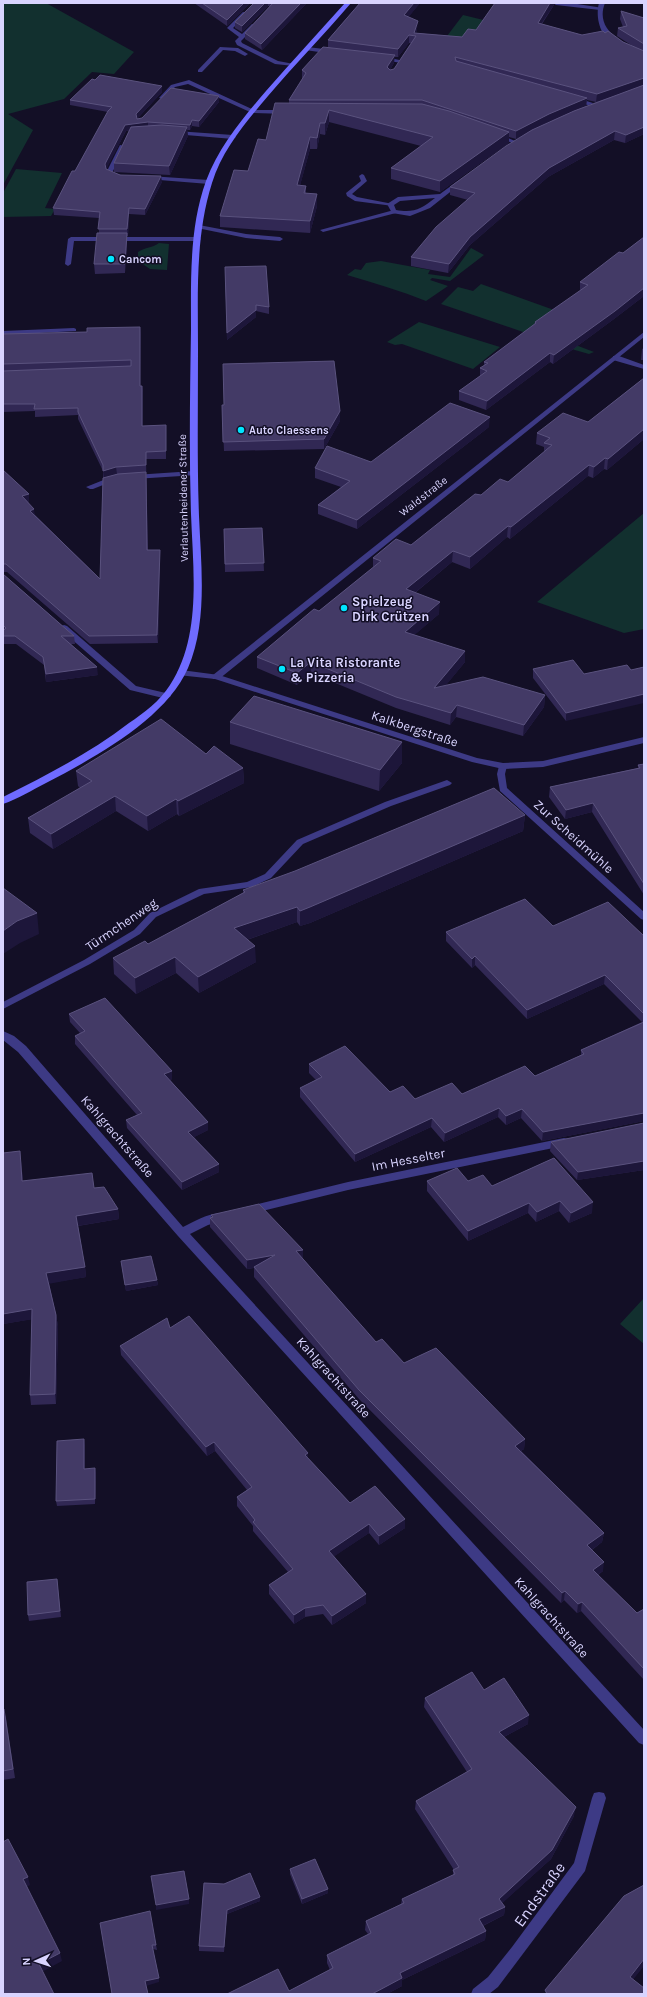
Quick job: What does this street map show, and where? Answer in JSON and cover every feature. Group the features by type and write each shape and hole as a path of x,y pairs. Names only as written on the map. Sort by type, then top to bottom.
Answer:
{"main road":[{"name":"Verlautenheidener Straße","path":"3,801 66,770 108,744 151,711 167,696 181,673 188,656 194,626 197,599 194,473 195,293 199,227 209,182 233,137 252,111 348,3"}],"street":[{"path":"556,3 601,6 602,26 611,38 624,45"},
{"path":"243,37 230,28 249,9"},
{"path":"257,22 238,41 238,44 290,68"},
{"path":"200,71 222,48 236,49 272,68 290,68"},
{"path":"307,49 339,53"},
{"path":"378,58 401,61"},
{"path":"158,101 173,86 189,82 252,111 290,112"},
{"path":"568,97 597,106"},
{"path":"583,112 604,103"},
{"path":"165,132 233,137"},
{"path":"488,132 520,141 510,147"},
{"path":"126,140 110,171 110,174 114,176 127,177"},
{"path":"362,176 364,181 349,192 349,195 355,199 391,205"},
{"path":"142,178 209,182"},
{"path":"322,230 357,220 369,220 394,212 410,214 428,208 441,196 466,178"},
{"path":"391,205 390,204 398,199 441,196"},
{"path":"391,205 394,212"},
{"path":"199,227 246,236 280,239"},
{"path":"68,264 71,240 198,239"},
{"path":"3,333 74,330"},
{"name":"Waldstraße","path":"216,676 616,358 644,334"},
{"path":"616,358 644,367"},
{"path":"90,487 118,478 194,473"},
{"path":"56,621 133,688 167,696"},
{"name":"Kalkbergstraße","path":"181,673 216,676 475,760 503,766 543,764 644,740"},
{"name":"Zur Scheidmühle","path":"503,766 501,774 503,789 644,917"},
{"name":"Türmchenweg","path":"3,1006 87,962 137,932 153,915 202,891 248,885 268,876 300,842 388,804 447,783"},
{"name":"Kahlgrachtstraße","path":"3,1036 10,1039 22,1050 182,1233 644,1739"},
{"name":"Im Hesselter","path":"182,1233 205,1221 348,1186 574,1140"},
{"name":"Endstraße","path":"478,1994 493,1982 517,1952 580,1866 599,1798"}],"green space":[{"path":"3,3 46,3 134,52 114,74 92,72 64,99 8,114 33,130 3,185"},
{"path":"463,15 524,30 462,43 444,40"},
{"path":"16,169 62,173 45,208 55,209 51,216 3,217 3,193"},
{"path":"159,243 169,244 167,270 150,269 138,261 138,252"},
{"path":"471,248 484,255 450,281 432,278 430,280 448,286 426,301 397,290 347,275 355,269 361,270 366,263 381,261 430,270 428,274 450,277"},
{"path":"481,284 554,310 573,344 594,352 589,354 529,337 526,333 441,304 458,287 473,291"},
{"path":"419,322 500,347 473,369 402,344 395,345 387,342"},
{"path":"644,513 644,629 624,633 537,602"},
{"path":"644,1298 644,1344 620,1324"}],"building":[{"path":"202,3 244,3 227,20"},
{"path":"254,3 265,3 242,26 235,22"},
{"path":"273,3 301,3 261,44 245,33"},
{"path":"360,3 414,3 404,15 418,21 414,33 462,37 468,29 476,30 495,3 550,3 538,23 582,35 603,31 605,33 608,31 623,42 644,51 644,78 597,94 455,57 456,61 587,98 549,114 516,131 422,100 289,100 306,73 302,70 323,47 395,55 387,67 390,70 394,69 416,36 409,35 398,49 328,40"},
{"path":"621,11 644,18 644,44 618,28 627,26"},
{"path":"100,75 162,86 136,114 137,119 142,118 171,88 219,96 199,121 192,120 190,125 148,122 125,125 105,164 106,169 120,175 161,176 145,209 129,208 127,229 98,229 100,212 53,208 72,171 75,171 108,111 112,107 70,100 92,79 95,80"},
{"path":"644,85 644,127 626,135 615,131 549,168 470,237 449,264 411,257 436,227 475,193 450,187 506,146 532,130 574,111"},
{"path":"275,103 422,104 449,111 509,132 440,181 391,168 433,137 329,110 325,123 320,123 317,138 310,137 297,185 306,186 304,193 317,194 310,221 220,216 234,170 248,171 258,139 266,140"},
{"path":"162,125 187,127 169,166 114,163 131,127"},
{"path":"97,233 127,233 125,264 94,264"},
{"path":"644,237 644,288 554,355 550,353 487,401 459,391 487,371 480,368 488,363 484,362 536,323 535,322 588,285 580,282 619,252 623,253"},
{"path":"266,266 269,307 256,305 256,310 227,333 225,267"},
{"path":"140,327 142,426 166,425 166,451 146,452 146,465 116,467 103,471 103,465 78,412 78,408 34,409 35,404 3,404 3,371 131,366 131,360 3,364 3,334 87,332 87,328"},
{"path":"334,361 340,411 324,439 223,442 223,364"},
{"path":"644,378 644,429 608,459 605,458 594,467 589,465 511,527 508,526 470,557 453,551 406,589 440,602 405,632 465,651 434,688 483,677 545,695 524,725 457,705 451,713 396,697 311,662 297,673 257,657 314,609 319,611 381,561 373,558 396,539 411,545 475,494 481,495 500,479 508,482 552,445 544,443 550,438 537,433 563,413 588,422"},
{"path":"450,403 490,417 357,520 318,505 350,481 315,468 327,446 371,462"},
{"path":"3,470 29,494 22,496 34,509 30,511 100,579 103,478 118,474 146,472 147,550 160,550 157,635 89,636 6,564 3,564"},
{"path":"262,528 264,563 225,564 224,529"},
{"path":"3,574 74,636 61,636 97,667 46,674 43,657 15,636 3,636 3,631 6,628 3,625"},
{"path":"573,660 584,674 627,665 631,670 644,667 644,694 566,713 533,669"},
{"path":"254,696 402,742 380,770 230,722"},
{"path":"161,719 206,754 214,746 243,768 178,801 176,799 147,816 115,796 51,834 28,818 92,781 76,771"},
{"path":"644,764 644,884 593,803 566,810 550,787 640,768 638,765"},
{"path":"494,788 525,815 300,911 297,907 234,928 255,946 198,977 175,957 135,978 113,958 145,941 148,944 245,892 243,890 295,871"},
{"path":"3,888 37,913 17,921 3,931"},
{"path":"525,899 553,926 608,902 644,936 644,1014 605,975 527,1010 475,956 472,959 446,932"},
{"path":"105,998 172,1071 164,1074 208,1122 188,1132 219,1164 182,1182 126,1120 142,1113 75,1036 85,1031 69,1014"},
{"path":"644,1022 644,1113 543,1132 522,1109 506,1116 499,1108 445,1133 432,1118 355,1154 300,1088 322,1077 309,1064 345,1046 390,1092 403,1086 415,1099 452,1083 462,1094 525,1066 535,1076 584,1054 581,1050"},
{"path":"644,1123 644,1161 578,1172 551,1142"},
{"path":"20,1151 22,1181 92,1173 94,1188 104,1187 118,1209 76,1216 85,1267 46,1273 56,1315 55,1394 30,1395 32,1309 3,1314 3,1153"},
{"path":"554,1158 593,1202 571,1213 560,1201 537,1212 529,1203 468,1231 427,1181 457,1168 468,1181 483,1175 492,1186"},
{"path":"259,1204 303,1250 296,1251 376,1342 382,1339 404,1363 436,1348 525,1439 515,1446 604,1533 587,1545 604,1562 593,1570 637,1613 644,1609 644,1669 582,1602 578,1604 565,1591 562,1593 359,1390 254,1267 275,1255 247,1260 210,1218 213,1217 211,1215"},
{"path":"151,1256 157,1280 125,1285 121,1261"},
{"path":"189,1316 308,1453 305,1455 350,1503 375,1486 405,1519 379,1536 369,1524 329,1551 366,1594 332,1616 323,1605 305,1608 294,1615 269,1585 293,1569 253,1522 255,1520 237,1497 252,1487 214,1442 206,1447 120,1346 167,1318 170,1328"},
{"path":"84,1439 84,1469 95,1468 95,1499 56,1501 57,1441"},
{"path":"57,1579 60,1611 28,1615 27,1582"},
{"path":"472,1672 484,1690 504,1678 529,1715 499,1732 576,1807 552,1850 499,1899 505,1907 479,1919 486,1931 400,1973 402,1978 372,1994 227,1994 278,1969 289,1991 333,1968 327,1955 371,1933 366,1921 404,1903 402,1899 455,1874 453,1870 459,1867 416,1801 472,1769 425,1698"},
{"path":"3,1709 13,1769 3,1771"},
{"path":"8,1839 28,1877 23,1879 60,1953 39,1964 54,1994 3,1994 3,1842"},
{"path":"315,1859 328,1889 302,1899 290,1869"},
{"path":"184,1871 189,1899 156,1905 151,1876"},
{"path":"250,1873 260,1897 227,1910 224,1947 199,1946 204,1883 224,1884"},
{"path":"644,1885 644,1959 630,1977 644,1988 644,1994 547,1994 545,1990 624,1896"},
{"path":"150,1911 156,1945 152,1945 159,1978 145,1981 148,1994 112,1994 100,1923"}],"place":[{"name":"Cancom","path":"111,259"},
{"name":"Auto Claessens","path":"241,430"},
{"name":"Spielzeug Dirk Crützen","path":"344,608"},
{"name":"La Vita Ristorante & Pizzeria","path":"282,669"}]}
